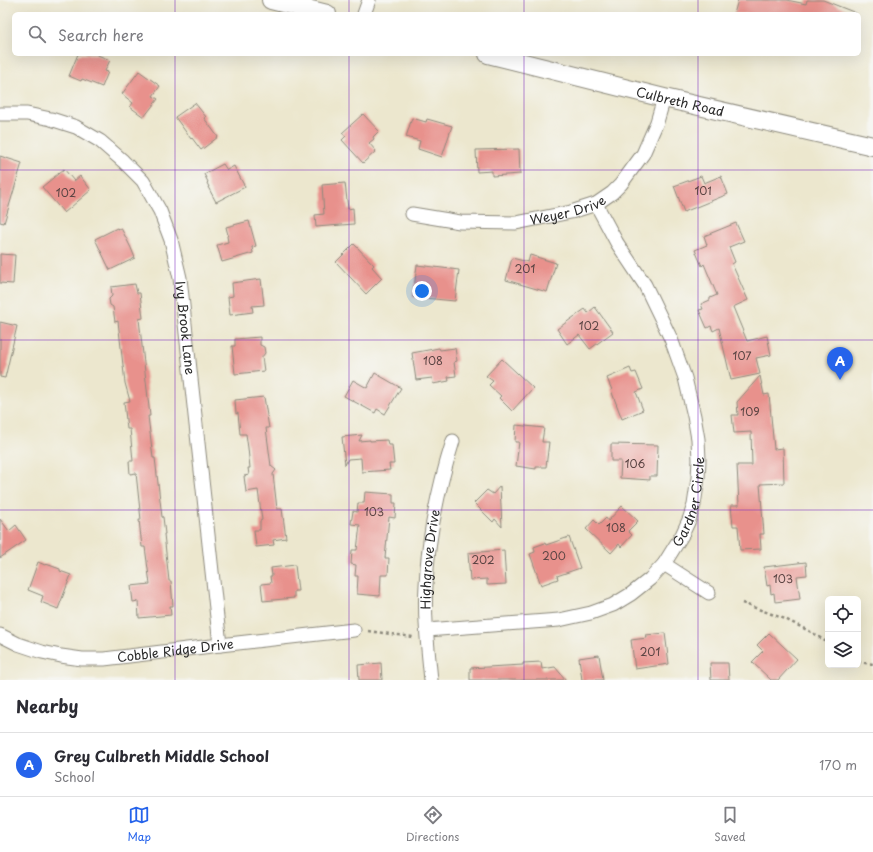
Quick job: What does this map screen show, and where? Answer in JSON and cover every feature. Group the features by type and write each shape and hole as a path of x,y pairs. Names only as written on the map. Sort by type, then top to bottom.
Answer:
{"street":[{"path":"271,0 319,12"},
{"path":"365,12 369,0"},
{"name":"Culbreth Road","path":"496,56 664,98 873,146"},
{"name":"Weyer Drive","path":"412,214 460,222 516,223 571,212 596,204 612,193 621,184 643,154 657,122 664,98"},
{"name":"Ivy Brook Lane","path":"0,114 27,114 51,119 76,127 100,141 143,181 160,211 172,240 180,278 220,645"},
{"name":"Gardner Circle","path":"427,630 558,620 591,613 613,605 631,594 650,579 664,564 682,535 694,505 698,478 698,439 685,378 671,339 645,286 617,243 596,204"},
{"name":"Highgrove Drive","path":"431,680 427,630 426,586 429,541 442,474 453,441"},
{"path":"664,564 709,593"},
{"name":"Cobble Ridge Drive","path":"0,635 18,644 42,652 82,659 104,659 354,630"}],"path":[{"path":"742,603 785,619 825,641"},
{"path":"354,630 413,637"},
{"path":"861,663 873,664"}],"building":[{"path":"738,0 787,0 806,4 807,0 823,0 853,12 735,12"},
{"path":"77,56 100,56 110,60 105,71 108,72 102,87 82,79 81,81 69,76"},
{"path":"139,71 160,86 153,96 158,99 144,117 130,107 133,103 122,94"},
{"path":"195,103 206,117 204,118 218,137 201,150 175,117"},
{"path":"363,114 379,131 373,137 374,139 369,143 376,151 363,163 342,140 346,136 342,133"},
{"path":"412,118 426,122 427,119 452,126 442,157 418,149 420,141 406,137"},
{"path":"519,149 520,174 492,176 492,171 477,172 476,150"},
{"path":"0,156 22,163 4,223 0,222"},
{"path":"223,164 227,170 234,166 245,187 216,202 208,187 208,182 204,174"},
{"path":"64,169 74,181 80,176 91,190 64,213 42,187"},
{"path":"701,176 704,183 721,176 728,194 684,212 674,186"},
{"path":"345,183 348,209 353,208 354,224 316,227 315,215 324,214 322,185"},
{"path":"249,221 256,246 252,247 253,253 222,262 217,245 228,242 226,227"},
{"path":"736,223 744,241 729,247 735,262 732,264 748,300 733,307 747,341 767,336 771,355 756,358 760,374 731,380 719,328 713,331 711,326 707,328 699,310 703,309 701,304 717,295 704,264 702,266 695,250 707,245 704,236"},
{"path":"117,228 121,228 135,258 110,270 95,239"},
{"path":"354,244 374,265 372,267 382,278 366,294 336,262"},
{"path":"0,254 15,255 13,284 0,283"},
{"path":"530,255 556,263 547,292 506,280 512,258 528,262"},
{"path":"417,265 459,270 455,301 413,297"},
{"path":"261,279 264,305 252,306 253,312 230,315 228,297 233,296 232,283"},
{"path":"135,284 137,293 140,293 143,318 139,319 150,416 148,416 153,458 155,458 163,517 173,606 170,606 171,615 139,618 138,601 133,602 131,586 150,584 145,547 142,547 136,473 130,474 129,461 133,461 130,429 127,429 124,402 130,401 125,383 118,321 115,322 113,307 110,305 109,299 112,296 111,287"},
{"path":"595,307 613,332 590,349 579,335 567,344 557,329 585,309 588,313"},
{"path":"0,322 17,326 5,378 0,377"},
{"path":"260,337 260,345 264,347 265,353 262,357 264,371 235,374 232,346 235,346 235,339"},
{"path":"439,348 440,350 455,348 457,361 454,362 456,376 448,377 449,381 433,384 432,378 416,380 412,353"},
{"path":"502,359 533,388 512,411 499,398 501,396 489,385 493,381 486,376"},
{"path":"630,368 632,373 636,372 643,389 636,392 643,410 622,419 607,378"},
{"path":"375,373 401,388 385,414 377,409 375,413 344,396 353,380 367,388"},
{"path":"760,376 764,395 769,394 774,449 783,448 784,483 760,484 764,534 760,534 761,549 740,550 738,526 733,526 731,505 739,505 737,465 752,465 751,432 734,433 732,415 738,415 737,402"},
{"path":"264,397 269,428 266,428 271,466 276,470 273,474 277,509 282,509 286,538 273,540 274,545 256,547 254,530 260,530 260,521 262,520 258,490 246,492 244,476 249,475 248,468 250,468 248,448 246,434 240,434 235,400"},
{"path":"516,425 544,428 542,442 549,442 546,467 536,467 536,469 516,466 519,442 515,442"},
{"path":"362,435 359,441 387,440 388,445 392,445 394,464 389,464 390,470 362,472 361,458 348,459 345,465 342,437"},
{"path":"611,444 658,445 657,476 650,476 650,480 620,478 621,461 611,461"},
{"path":"500,486 502,527 495,519 493,522 474,503 487,490 493,494"},
{"path":"365,492 393,494 393,503 396,503 395,518 389,517 385,558 389,558 388,575 381,575 380,596 357,594 358,576 355,576 356,565 351,564 352,550 357,550 360,525 351,524 353,511 357,512 358,503 364,503"},
{"path":"622,506 638,521 628,531 632,535 621,547 619,544 611,553 586,529 594,520 599,525 606,518 608,521"},
{"path":"0,519 9,531 16,525 26,540 0,558"},
{"path":"569,537 580,568 557,576 558,579 541,585 530,554 535,552 534,547 545,543 546,545"},
{"path":"504,550 506,584 487,585 487,579 470,580 468,553"},
{"path":"38,562 60,569 60,571 71,575 58,609 41,602 43,596 28,590"},
{"path":"806,562 807,575 797,576 800,599 775,602 774,593 771,594 770,585 767,586 764,567"},
{"path":"295,565 298,591 294,591 294,598 263,601 261,584 271,583 271,568"},
{"path":"665,633 669,664 635,669 631,640 647,638 646,635"},
{"path":"769,633 797,659 778,680 771,680 752,662 763,651 757,645"},
{"path":"599,655 603,680 582,680 579,658"},
{"path":"541,662 542,669 555,667 566,680 470,680 470,668 523,665 523,663"},
{"path":"381,663 382,680 359,680 358,665"},
{"path":"710,663 728,663 729,680 711,680"}],"place":[{"name":"Grey Culbreth Middle School","path":"840,380"}]}
